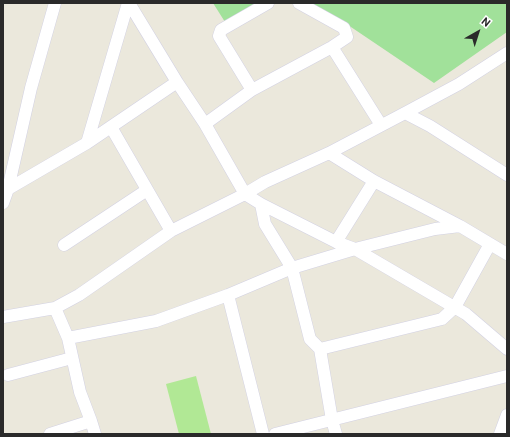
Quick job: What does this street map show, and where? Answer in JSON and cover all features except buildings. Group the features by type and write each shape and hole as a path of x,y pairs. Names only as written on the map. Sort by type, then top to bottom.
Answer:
{"street":[{"path":"3,204 8,189 31,88 54,3"},
{"path":"87,144 129,3"},
{"path":"129,3 177,82 205,124 245,194 260,204 336,242 355,249 466,314 507,349"},
{"path":"252,90 219,36 221,30 268,3"},
{"path":"205,124 252,90 347,37 344,28 299,3"},
{"path":"332,46 381,125"},
{"path":"3,317 55,308 79,295 171,231 245,194 264,182 329,153 405,113 459,84 507,54"},
{"path":"8,189 87,144 177,82"},
{"path":"405,113 430,126 507,175"},
{"path":"111,127 171,231"},
{"path":"329,153 374,181 460,226 507,254"},
{"path":"336,242 374,181"},
{"path":"64,245 147,190"},
{"path":"260,204 265,224 292,268 310,339 320,349 332,420 336,434"},
{"path":"68,338 156,321 228,296 292,268 355,249 435,229 460,226"},
{"path":"320,349 442,319 454,307 490,244"},
{"path":"228,296 263,434"},
{"path":"55,308 68,338 80,392 95,434"},
{"path":"8,375 72,358"},
{"path":"275,434 507,376"},
{"path":"500,434 507,415"},
{"path":"50,434 91,421"}],"green space":[{"path":"213,3 259,3 225,22"},
{"path":"308,3 507,3 507,32 434,83 348,25"},
{"path":"196,376 211,434 179,434 166,384"}]}
